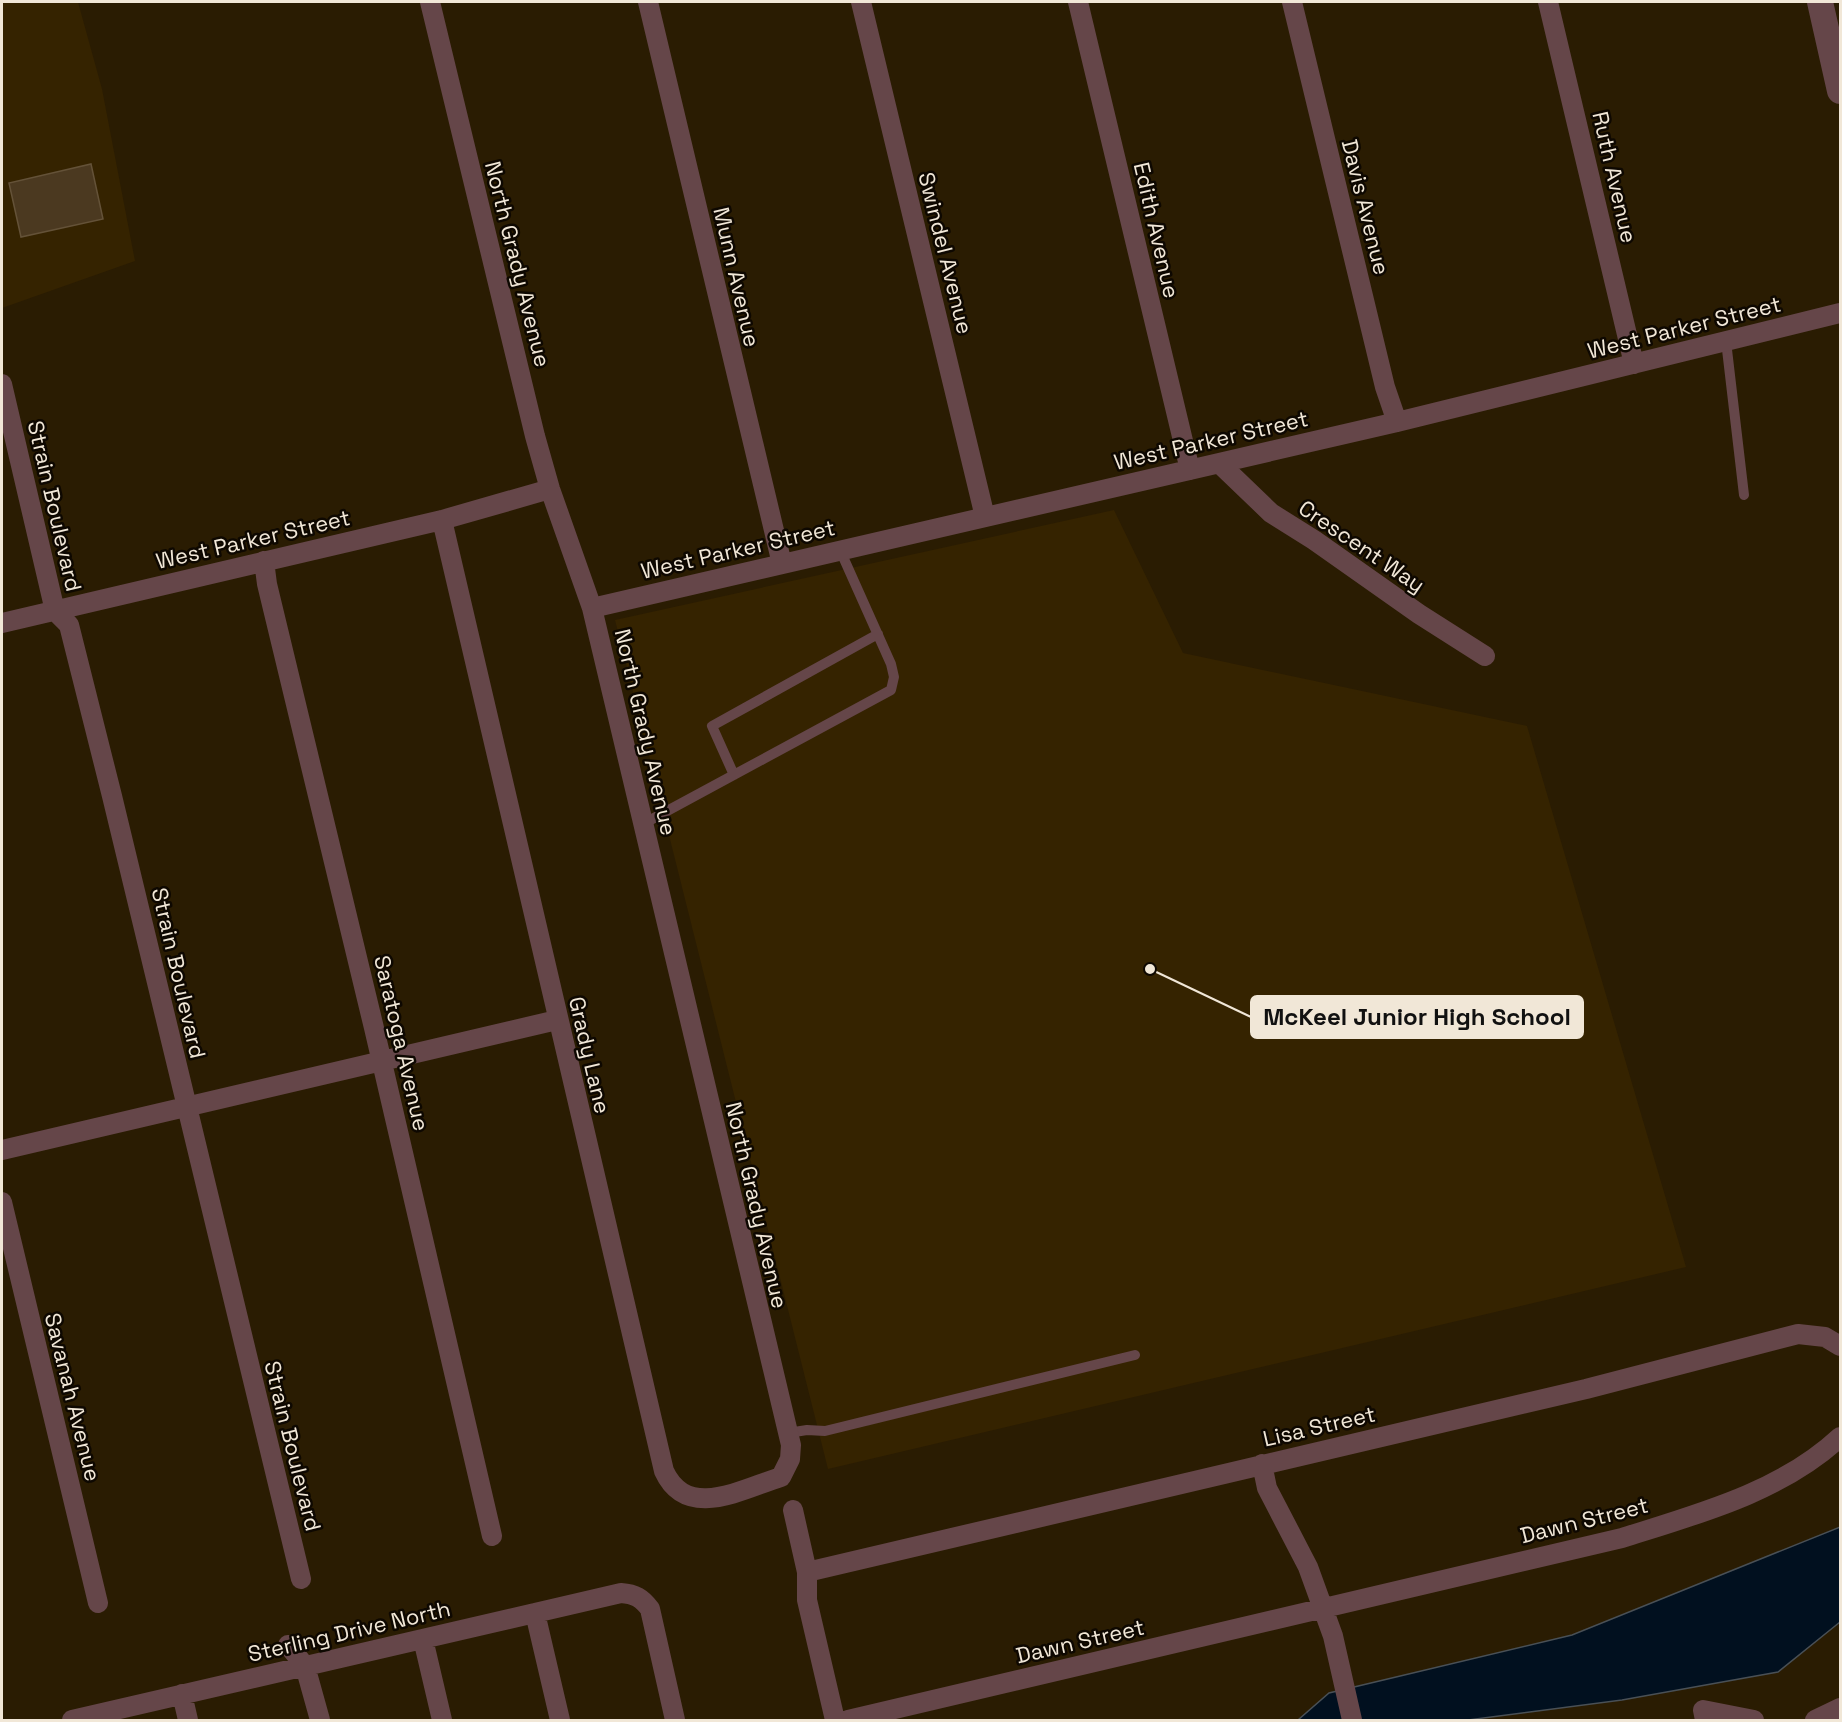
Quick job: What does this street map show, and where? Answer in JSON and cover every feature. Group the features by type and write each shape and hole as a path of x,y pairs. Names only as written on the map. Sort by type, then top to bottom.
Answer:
{"street":[{"name":"North Grady Avenue","path":"430,2 535,436 550,489 592,608 788,1433 790,1459 781,1477"},
{"name":"Munn Avenue","path":"648,2 782,564"},
{"name":"Swindel Avenue","path":"861,2 985,517"},
{"name":"Edith Avenue","path":"1078,2 1190,470"},
{"name":"Davis Avenue","path":"1292,2 1385,387 1397,422"},
{"name":"Ruth Avenue","path":"1548,2 1634,364"},
{"path":"1820,2 1840,91"},
{"name":"West Parker Street","path":"592,608 1220,464 1840,313"},
{"name":"Strain Boulevard","path":"2,384 55,611 69,625 112,796 300,1579"},
{"name":"Crescent Way","path":"1220,464 1271,513 1485,657"},
{"name":"West Parker Street","path":"2,623 442,520 550,489"},
{"name":"Grady Lane","path":"442,520 664,1471 669,1482 680,1492 694,1498 711,1500 781,1477"},
{"name":"Saratoga Avenue","path":"264,561 267,584 374,1028 492,1536"},
{"path":"2,1150 557,1020"},
{"name":"Savanah Avenue","path":"2,1202 98,1603"},
{"name":"Lisa Street","path":"807,1572 1586,1389 1798,1334 1825,1337 1840,1346"},
{"name":"Dawn Street","path":"848,1720 1622,1538 1727,1502 1796,1472 1820,1456 1840,1437"},
{"path":"1262,1464 1267,1488 1308,1567 1333,1636 1352,1720"},
{"path":"793,1510 807,1572 807,1600 835,1720"},
{"name":"Sterling Drive North","path":"72,1720 621,1593 643,1599 650,1609 675,1720"},
{"path":"535,1613 560,1720"},
{"path":"423,1639 442,1720"},
{"path":"288,1645 305,1666 320,1720"},
{"path":"182,1694 188,1720"},
{"path":"1704,1715 1754,1720"}],"lane":[{"path":"1725,341 1744,495"},
{"path":"643,824 891,690 893,670 840,550"},
{"path":"734,775 712,726 878,634"},
{"path":"788,1433 807,1430 825,1431 1135,1355"}],"shaded area":[{"path":"2,2 78,2 102,89 135,261 2,308"},
{"path":"1114,510 1183,653 1527,726 1686,1267 828,1469 615,620"}],"water":[{"path":"1840,1527 1840,1622 1778,1672 1622,1700 1468,1720 1298,1720 1329,1693 1572,1635"}],"building":[{"path":"91,164 103,219 21,237 9,183"}],"place":[{"name":"McKeel Junior High School","path":"1150,969"}]}
